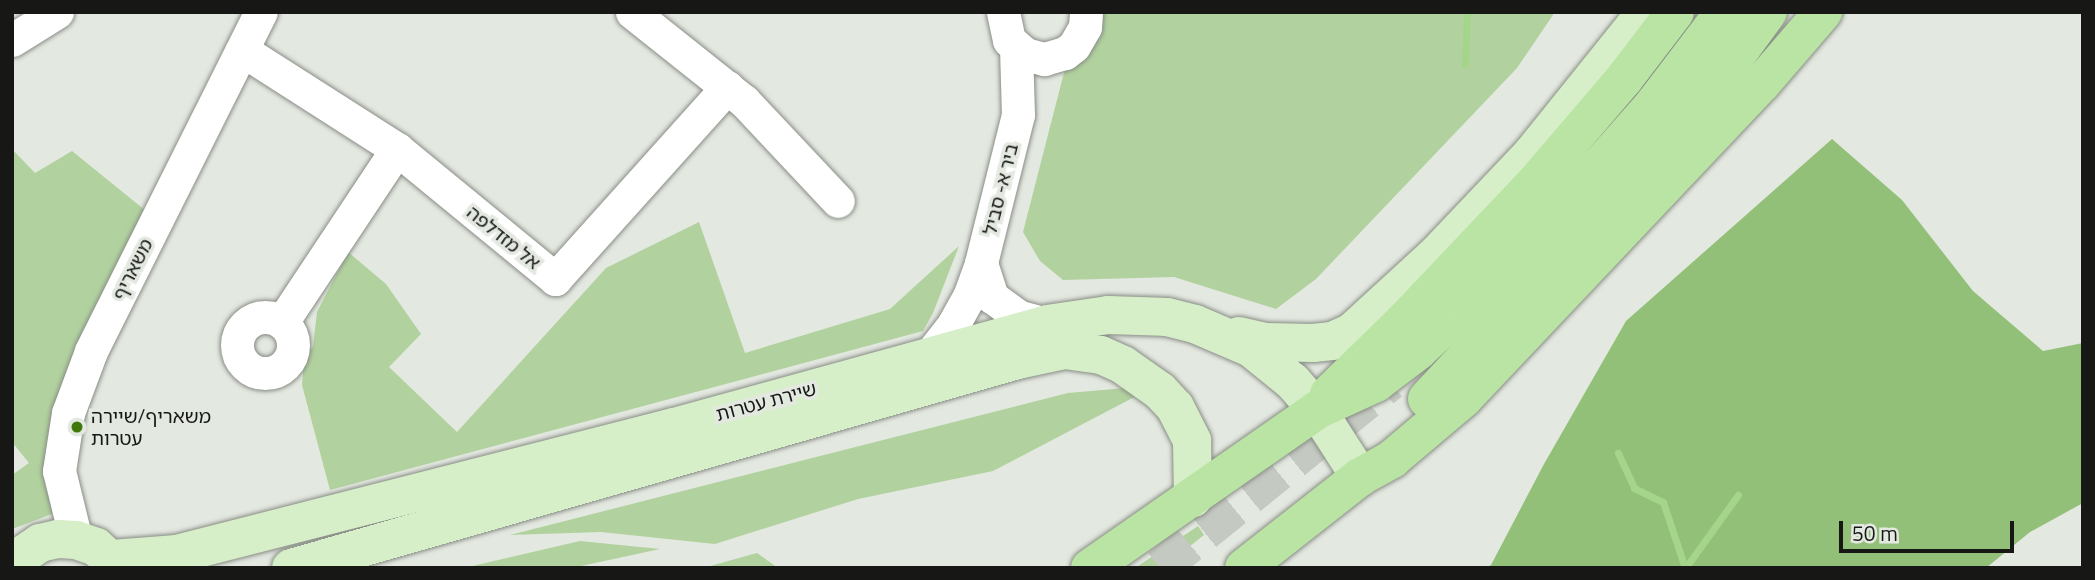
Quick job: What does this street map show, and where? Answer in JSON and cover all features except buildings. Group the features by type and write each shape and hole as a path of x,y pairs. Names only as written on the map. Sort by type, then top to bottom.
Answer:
{"highway":[{"path":"1317,410 1335,386 1405,320 1535,183 1624,79 1675,12"},
{"path":"1090,568 1317,410 1376,383 1418,351 1468,305 1654,104 1724,12"},
{"path":"1360,477 1382,446 1665,145 1711,90 1768,12"},
{"path":"1244,568 1360,477 1392,459 1463,399 1501,362 1823,12"}],"main road":[{"path":"1214,331 1266,342 1313,344 1332,341 1352,332 1437,254 1531,155 1646,12"},
{"name":"שיירת עטרות","path":"116,563 191,550 674,427 1047,324 1078,318 1138,314 1167,317 1214,331 1251,348 1277,367 1317,410 1360,477"},
{"name":"שיירת עטרות","path":"291,568 1004,364 1065,350 1101,355 1123,365 1152,384 1175,407 1192,441 1193,498"},
{"path":"12,562 40,543 58,539 76,540 96,547 116,563"}],"street":[{"path":"12,40 57,12"},
{"name":"משאריף","path":"76,540 59,471 68,413 91,351 261,12"},
{"path":"632,12 744,101 838,201"},
{"name":"ביר א- סביל","path":"1003,12 1005,30 1016,48 1018,115"},
{"name":"ביר א- סביל","path":"929,356 953,325 970,294 981,262 1018,115 1033,86 1054,57 1074,46 1089,17"},
{"path":"1016,48 1034,58 1054,57"},
{"name":"אל מזדלפה","path":"242,50 397,149 555,279 727,87"},
{"path":"282,323 397,149"},
{"path":"981,262 992,297 1020,317 1047,324"}],"green space":[{"path":"1074,12 1555,12 1517,68 1316,279 1276,309 1174,277 1063,280 1040,261 1023,232 1077,22"},
{"path":"1832,139 1902,200 1973,291 2043,351 2083,343 2083,503 2030,532 1986,568 1485,568 1491,565 1544,464 1626,321"},
{"path":"12,149 35,173 72,151 151,215 59,423 52,514 12,529 12,475 29,463 12,442"},
{"path":"699,222 745,353 890,309 959,246 933,313 923,331 330,490 302,385 304,358 313,346 317,312 348,252 386,284 421,334 389,367 457,432 606,268"},
{"path":"1126,388 1142,393 993,471 858,499 715,544 601,532 510,535 1068,393"},
{"path":"1198,526 1204,535 1162,568 1135,568"},
{"path":"580,541 660,549 572,568 464,568"},
{"path":"757,553 778,568 703,568"}],"waterway":[{"path":"1465,64 1467,12"},
{"path":"1618,453 1634,488 1663,502 1685,568"},
{"path":"1686,567 1738,495"}],"tunnel":[{"path":"1658,62 1699,12"},
{"path":"1160,568 1390,382"}],"place":[{"name":"משאריף/שיירה עטרות","path":"77,427"}]}
